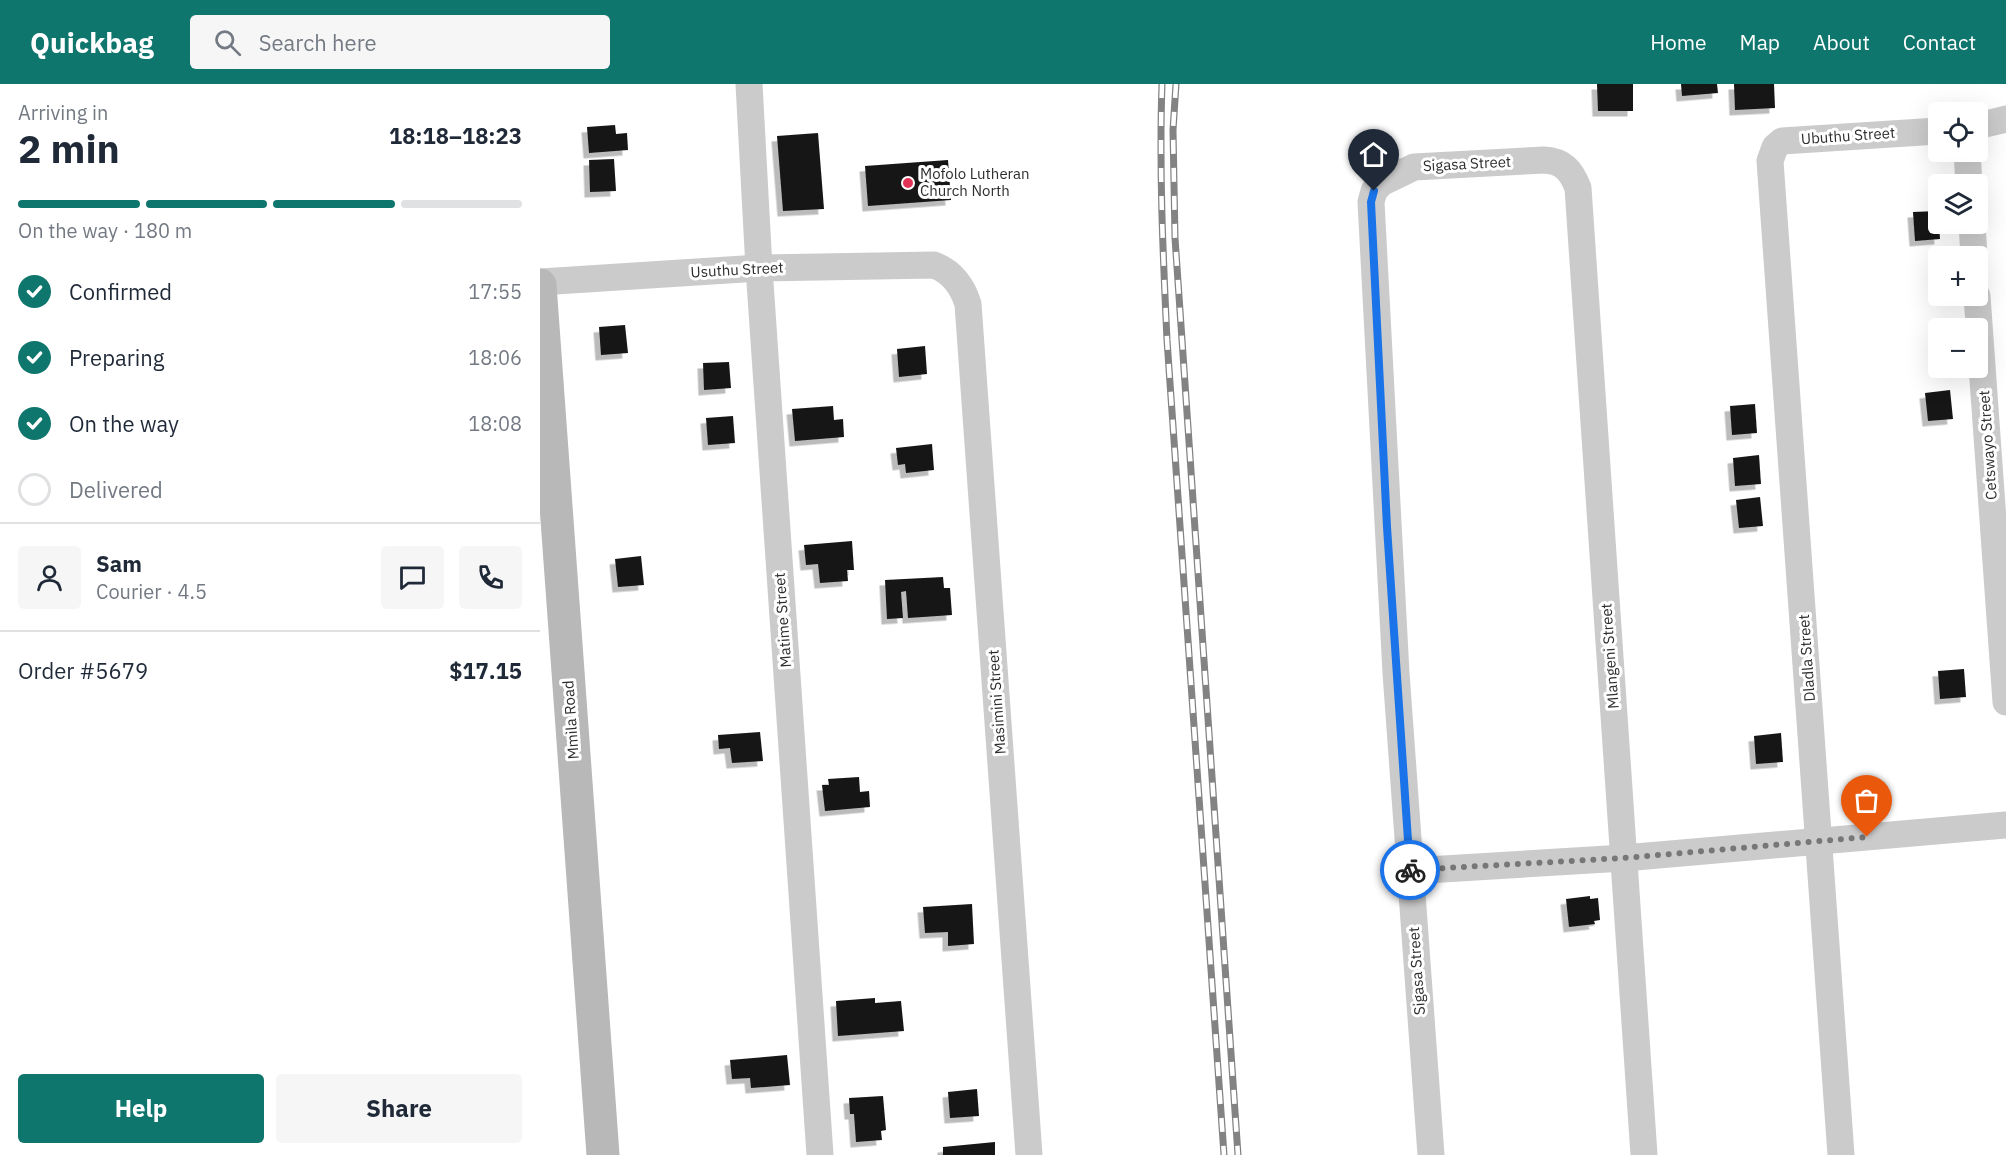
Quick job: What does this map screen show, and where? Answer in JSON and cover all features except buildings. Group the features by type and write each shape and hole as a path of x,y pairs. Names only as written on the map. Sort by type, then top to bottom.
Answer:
{"main road":[{"name":"Mmila Road","path":"540,284 603,1155"},
{"name":"Mmila Road","path":"540,540 582,1155"}],"street":[{"name":"Matime Street","path":"749,84 759,268 820,1155"},
{"path":"1988,123 2006,119"},
{"name":"Ubuthu Street","path":"1770,161 1775,147 1782,141 1928,132"},
{"name":"Sigasa Street","path":"1431,1155 1387,527 1371,202 1374,191 1381,183 1414,167 1544,160 1561,163"},
{"name":"Dladla Street","path":"1770,161 1841,1155"},
{"name":"Mlangeni Street","path":"1561,163 1572,174 1578,188 1644,1155"},
{"name":"Usuthu Street","path":"540,284 759,268 934,265"},
{"name":"Masimini Street","path":"934,265 951,274 965,293 968,304 1029,1155"},
{"name":"Cetswayo Street","path":"1978,306 2006,702"},
{"path":"1410,870 1624,858 2006,825"}],"railway":[{"path":"1162,84 1161,180 1167,340 1224,1155"},
{"path":"1176,84 1173,130 1175,238 1238,1155"}],"way so far":[{"path":"1410,870 1624,858 1867,837"}],"place":[{"name":"Mofolo Lutheran Church North","path":"908,183"}],"route":[{"path":"1374,191 1371,202 1387,527 1410,870"}]}
